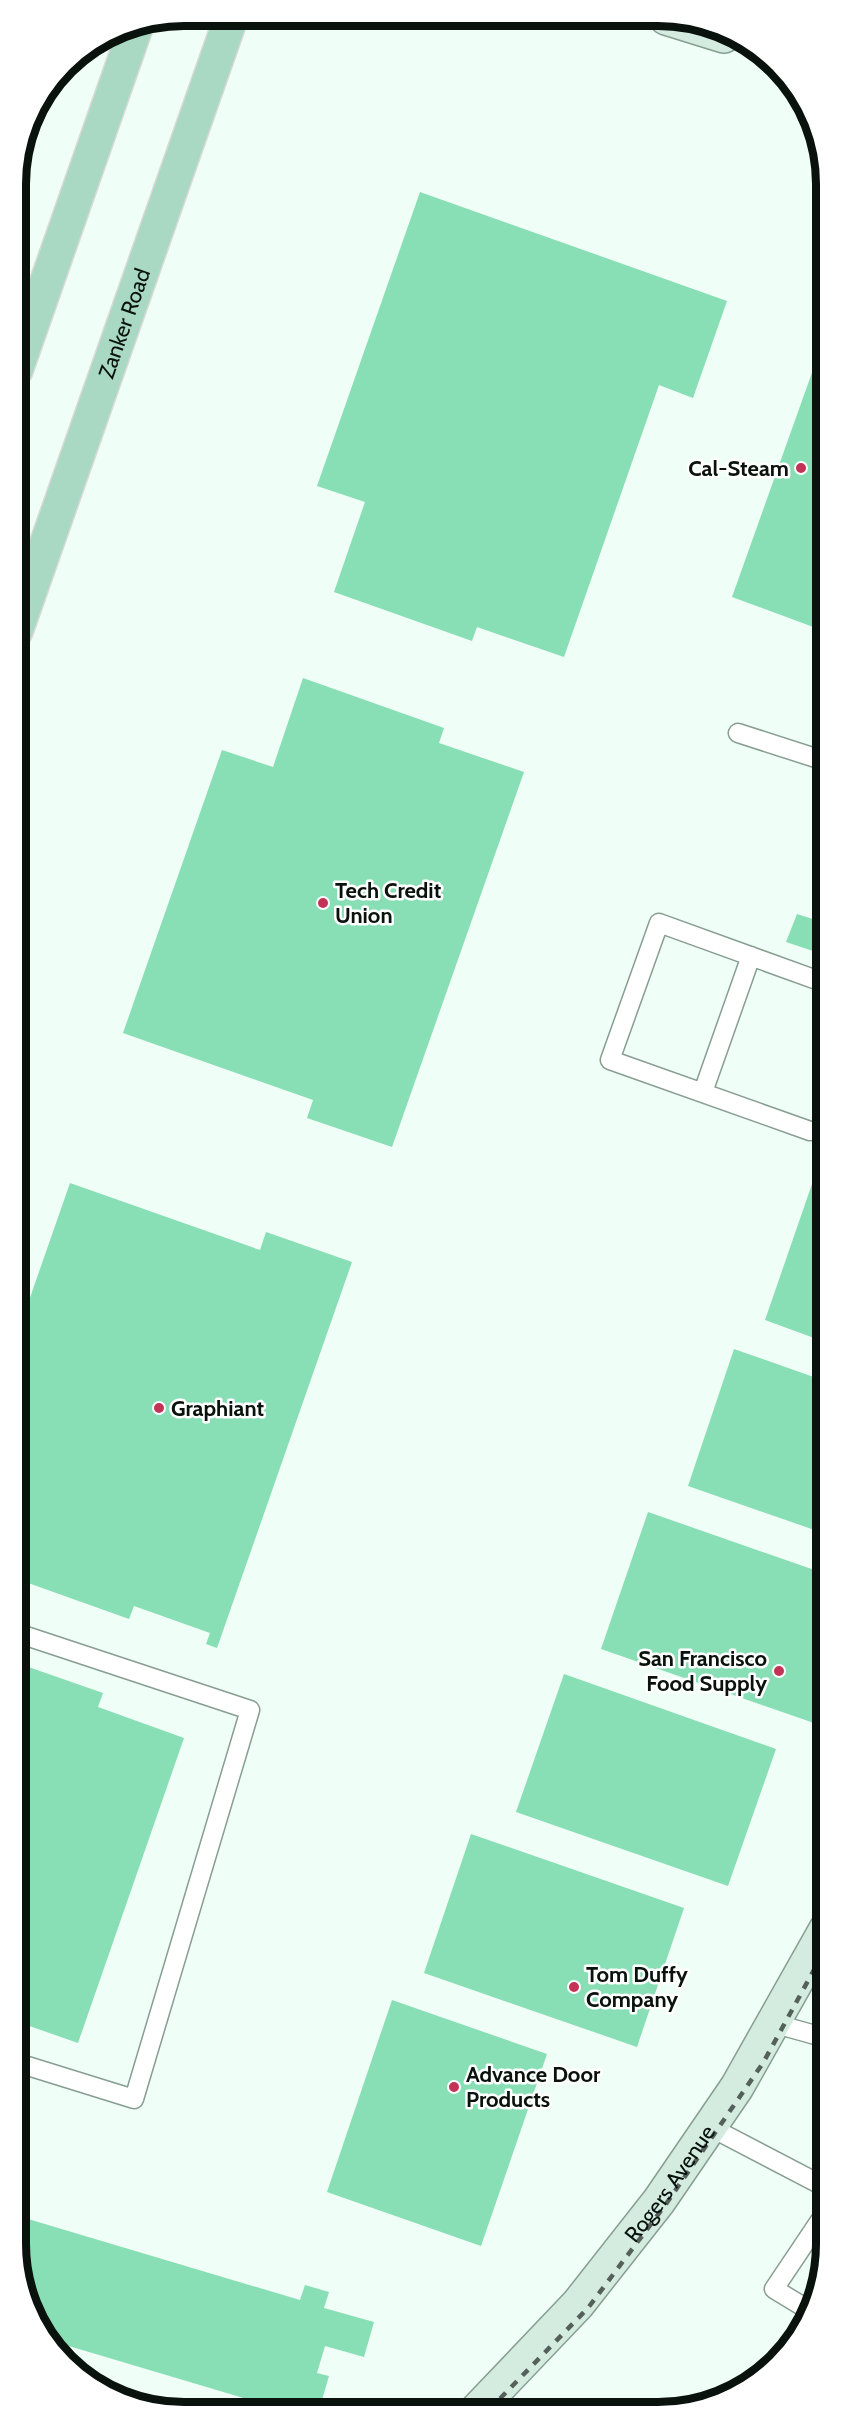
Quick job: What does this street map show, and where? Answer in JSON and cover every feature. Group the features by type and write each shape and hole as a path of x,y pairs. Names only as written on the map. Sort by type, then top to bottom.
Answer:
{"main road":[{"name":"Zanker Road","path":"26,603 228,26"},
{"path":"204,95 229,52 249,26"},
{"path":"26,341 133,34"},
{"path":"123,63 129,36"}],"street":[{"name":"Rogers Avenue","path":"485,2402 578,2304 634,2236 712,2128 816,1947"}],"lane":[{"path":"738,733 816,758"},
{"path":"810,1131 610,1060 659,923 816,980"},
{"path":"702,1092 751,956"},
{"path":"26,1636 250,1710 134,2099 26,2065"},
{"path":"775,2020 783,2026 816,2035"},
{"path":"712,2128 816,2183"},
{"path":"803,2307 774,2289 816,2226"}],"building":[{"path":"420,192 727,301 693,398 659,385 564,657 477,627 472,641 334,592 365,502 317,486"},
{"name":"Cal-Steam","path":"816,361 816,628 732,597"},
{"name":"Tech Credit Union","path":"303,678 444,728 439,743 524,772 392,1147 307,1118 313,1100 123,1033 222,750 273,767"},
{"path":"797,914 816,920 816,952 786,942"},
{"name":"Graphiant","path":"70,1183 260,1250 266,1232 352,1262 217,1648 206,1644 210,1633 134,1606 129,1619 26,1582 26,1309"},
{"path":"812,1184 816,1185 816,1339 765,1320"},
{"path":"734,1349 816,1378 816,1531 688,1486"},
{"path":"648,1512 816,1571 816,1717 814,1723 601,1649"},
{"path":"26,1666 103,1693 98,1707 184,1738 78,2043 26,2025"},
{"path":"564,1674 776,1749 728,1886 516,1812"},
{"path":"471,1834 684,1908 637,2047 424,1973"},
{"path":"392,2000 547,2054 481,2246 327,2192"},
{"path":"26,2218 300,2300 305,2285 329,2292 324,2308 374,2322 364,2357 325,2346 317,2373 329,2376 321,2402 257,2402 60,2343 42,2314 34,2295 26,2255"}],"railway":[{"path":"497,2402 588,2308 666,2204 763,2063 816,1966"}],"place":[{"name":"Cal-Steam","path":"801,468"},
{"name":"Tech Credit Union","path":"323,903"},
{"name":"Graphiant","path":"159,1408"},
{"name":"San Francisco Food Supply","path":"779,1671"},
{"name":"Tom Duffy Company","path":"574,1987"},
{"name":"Advance Door Products","path":"454,2087"}]}
